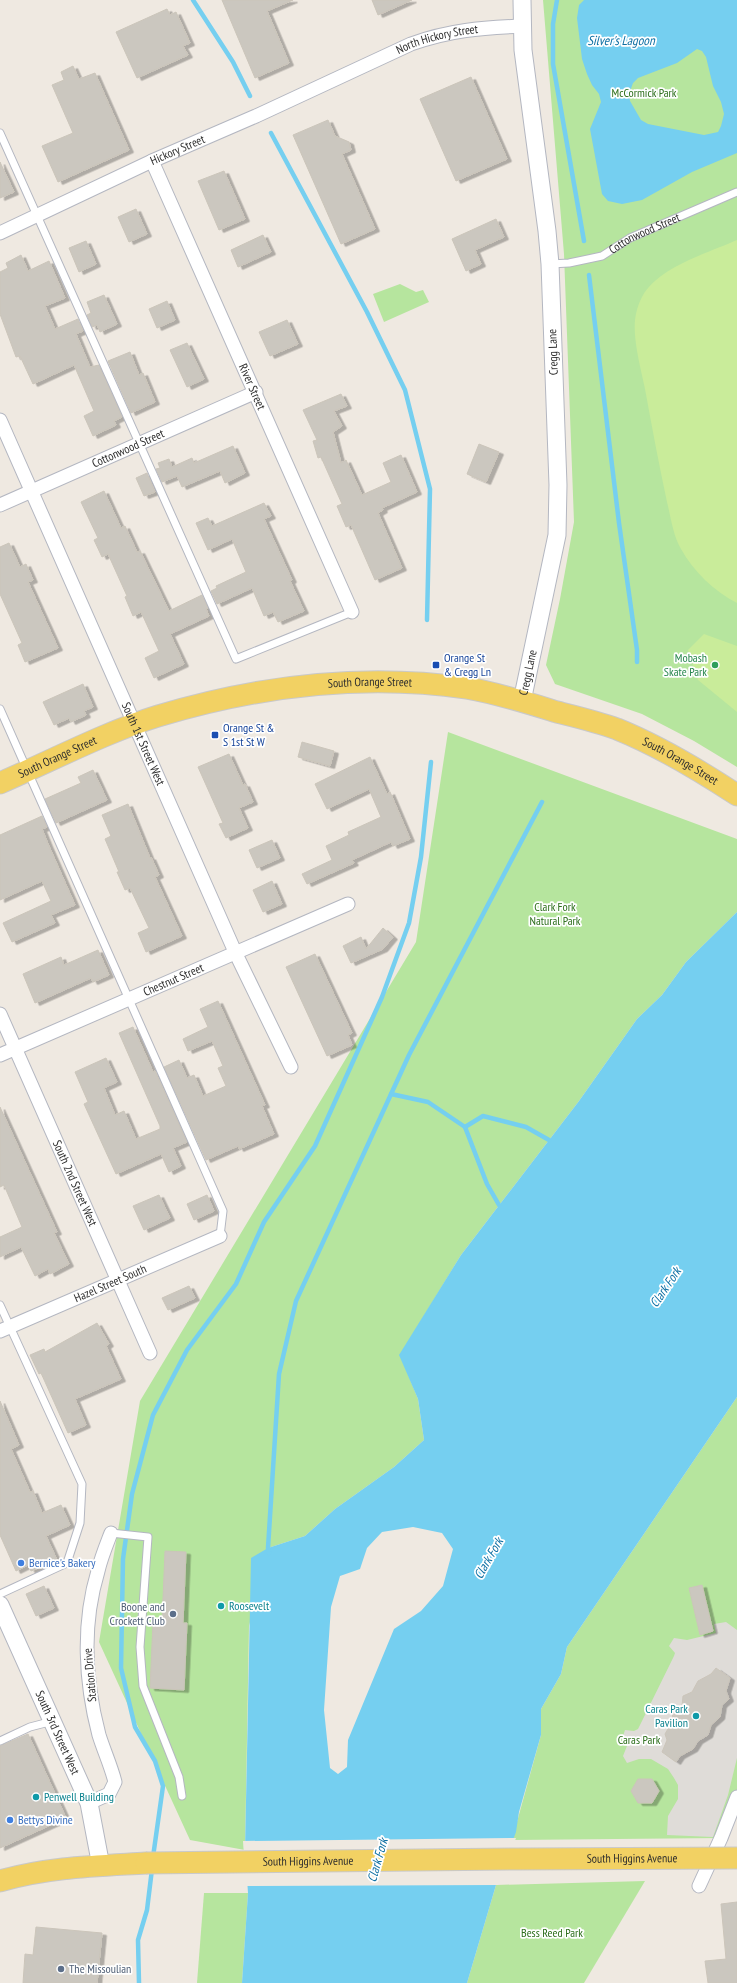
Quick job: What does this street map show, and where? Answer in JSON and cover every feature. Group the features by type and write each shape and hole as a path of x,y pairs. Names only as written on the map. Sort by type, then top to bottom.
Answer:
{"main road":[{"name":"South Orange Street","path":"0,783 136,724 199,705 250,692 360,681 398,681 468,688 522,701 617,729 686,763 735,794"},
{"name":"South Higgins Avenue","path":"0,1882 36,1872 101,1866 146,1864 737,1858"}],"street":[{"name":"Cregg Lane","path":"522,0 522,26 550,264 557,477 557,535 522,701"},
{"name":"North Hickory Street","path":"357,70 411,44 438,35 479,28 522,26"},
{"name":"Hickory Street","path":"0,233 152,161 357,70"},
{"name":"River Street","path":"152,161 256,392 352,612"},
{"name":"Cottonwood Street","path":"0,505 256,392"},
{"name":"South 1st Street West","path":"0,420 136,724 236,954 291,1067"},
{"name":"Chestnut Street","path":"0,1055 236,954 348,904"},
{"name":"South 2nd Street West","path":"0,1014 150,1353"},
{"name":"Hazel Street South","path":"4,1329 220,1236"},
{"name":"Station Drive","path":"89,1803 109,1794 115,1782 95,1718 89,1687 87,1648 90,1609 97,1571 114,1534"},
{"name":"South 3rd Street West","path":"0,1605 89,1803 101,1866"},
{"path":"699,1886 724,1832 737,1797"}],"lane":[{"path":"0,133 138,444 236,659 352,612"},
{"name":"Cottonwood Street","path":"550,264 569,263 602,256 630,238 737,192"},
{"path":"0,709 223,1211 220,1236"},
{"path":"0,1305 4,1329 82,1484 80,1523 67,1563 0,1594"},
{"path":"114,1534 148,1537 140,1647 143,1686 179,1777 182,1796"},
{"path":"0,1741 30,1727 53,1721"}],"green space":[{"name":"McCormick Park","path":"543,0 737,0 737,767 694,741 642,714 555,684 546,665 574,522 564,254"},
{"path":"737,240 737,603 720,593 698,573 686,557 676,538 658,460 638,355 635,337 635,320 638,305 642,297 649,286 660,277 671,269 685,262"},
{"path":"400,284 416,292 423,290 429,302 384,322 373,294"},
{"name":"Mobash Skate Park","path":"704,634 737,646 737,712 698,680 688,650"},
{"name":"Clark Fork Natural Park","path":"448,732 737,839 737,912 686,962 662,995 637,1019 579,1101 461,1255 400,1355 418,1399 424,1440 394,1467 335,1509 305,1536 268,1548 249,1626 245,1850 190,1840 99,1642 140,1401 416,942"},
{"name":"Caras Park","path":"737,1397 737,1797 721,1838 512,1840 541,1735 541,1709 561,1674 567,1647"},
{"name":"Bess Reed Park","path":"645,1881 584,1983 467,1983 496,1885"},
{"path":"204,1893 248,1893 242,1983 197,1983"}],"shaded area":[{"path":"726,1622 737,1630 737,1758 728,1795 713,1837 667,1835 668,1816 678,1799 678,1785 668,1769 651,1759 639,1759 627,1763 623,1756 627,1746 622,1739 625,1730 634,1731 638,1729 674,1656 675,1653 669,1646 674,1638 687,1640 716,1633 714,1624"}],"water":[{"name":"Silver's Lagoon","path":"584,0 737,0 737,153 692,172 642,200 622,204 608,201 602,194 590,129 601,102 599,94 592,85 587,74 582,59 577,18 579,5","holes":["697,49 702,51 706,57 713,86 721,102 724,114 718,132 704,135 648,124 641,120 630,101 629,94 633,83 638,78 677,63"]},
{"name":"Clark Fork","path":"737,912 737,1397 567,1647 561,1674 541,1709 541,1735 519,1812 516,1832 496,1885 467,1983 242,1983 248,1893 245,1850 251,1558 268,1548 305,1536 335,1509 394,1467 424,1440 418,1399 399,1355 461,1255 579,1101 637,1019 662,995 686,962","holes":["413,1527 442,1533 453,1549 443,1586 421,1611 394,1629 348,1740 347,1767 338,1774 330,1768 324,1710 331,1607 340,1576 360,1569 367,1548 382,1532"]}],"pier":[{"path":"516,1838 498,1885 246,1886 243,1841"}],"building":[{"path":"222,0 293,0 267,11 289,63 255,78"},
{"path":"372,0 412,0 378,15"},
{"path":"167,9 170,15 176,12 190,43 183,46 188,55 137,78 116,32"},
{"path":"73,66 79,79 95,73 129,150 58,182 42,146 73,133 52,85 64,80 61,72"},
{"path":"471,77 507,159 456,181 420,99"},
{"path":"328,120 335,136 349,142 351,150 342,154 375,229 341,244 293,135"},
{"path":"0,162 14,192 0,198"},
{"path":"224,171 245,219 219,230 198,181"},
{"path":"136,209 147,234 129,242 118,217"},
{"path":"496,219 504,237 475,250 481,264 466,271 452,239"},
{"path":"263,235 271,252 238,267 231,250"},
{"path":"86,241 96,264 79,272 69,248"},
{"path":"21,255 28,271 49,261 65,298 45,306 55,329 78,319 83,331 76,334 90,367 99,365 122,417 114,421 116,425 93,436 84,416 94,411 74,365 33,384 20,356 16,357 0,314 0,272 8,268 6,263"},
{"path":"104,295 117,324 100,332 97,325 92,327 87,315 91,313 87,302"},
{"path":"167,301 175,320 157,328 149,309"},
{"path":"287,320 298,344 270,356 259,332"},
{"path":"187,343 204,379 187,387 170,350"},
{"path":"130,352 139,375 143,373 155,402 131,413 108,361"},
{"path":"341,394 347,406 334,411 342,426 333,432 341,463 346,460 362,495 391,482 383,463 401,455 417,492 382,508 383,510 378,513 402,568 375,580 351,525 346,527 337,506 342,504 321,457 318,458 313,441 317,440 303,410"},
{"path":"479,444 499,452 486,482 467,474"},
{"path":"233,446 245,473 225,483 220,471 182,487 177,476 162,482 156,469 160,468 158,463 169,459 172,467 192,458 194,463"},
{"path":"147,473 155,492 144,496 136,478"},
{"path":"104,491 121,528 125,526 137,552 140,551 169,611 202,595 208,608 206,609 209,616 170,634 184,664 154,678 145,658 159,651 141,612 133,616 125,597 127,596 108,554 102,557 94,540 98,538 81,502"},
{"path":"264,503 271,516 264,519 292,580 290,581 304,611 278,622 273,612 264,616 252,588 217,604 211,591 217,588 216,586 246,572 232,539 208,550 196,523 208,518 212,526"},
{"path":"9,543 20,567 26,564 33,580 28,582 58,648 25,662 18,645 22,643 0,594 0,547"},
{"path":"83,684 93,707 84,711 86,715 71,722 69,718 54,725 43,702"},
{"path":"302,742 334,751 330,766 298,757"},
{"path":"229,754 243,785 245,784 253,802 239,808 248,828 226,838 219,824 223,823 198,767"},
{"path":"370,757 387,794 390,792 410,839 393,846 391,842 352,860 354,863 307,884 302,874 332,860 326,846 349,835 348,832 381,817 369,789 327,809 315,784"},
{"path":"93,770 107,800 56,823 45,799 81,783 78,777"},
{"path":"128,804 150,858 151,857 159,875 155,877 182,936 146,952 138,933 149,928 130,888 125,890 117,872 119,872 105,839 111,836 102,815"},
{"path":"42,816 47,827 42,829 75,905 51,915 55,923 12,942 3,923 51,901 42,881 0,900 0,835"},
{"path":"272,840 280,858 257,868 249,850"},
{"path":"272,881 282,904 263,912 253,890"},
{"path":"383,928 393,937 383,949 351,963 343,946 361,937 366,949"},
{"path":"98,950 109,975 93,982 91,978 35,1003 23,974 61,957 64,965"},
{"path":"315,954 352,1033 348,1035 352,1045 327,1056 286,967"},
{"path":"218,1001 265,1105 262,1106 274,1134 239,1149 238,1146 206,1160 164,1067 179,1060 187,1078 194,1075 203,1096 226,1086 218,1068 223,1066 212,1041 188,1051 183,1039 208,1027 200,1009"},
{"path":"133,1027 153,1072 155,1071 187,1142 173,1148 181,1166 169,1172 161,1154 116,1174 84,1104 88,1102 75,1072 106,1058 117,1082 104,1088 115,1115 124,1111 136,1139 160,1129 119,1033"},
{"path":"0,1107 57,1232 54,1233 69,1264 50,1274 48,1269 35,1276 21,1247 0,1257 0,1237 22,1227 4,1185 0,1187"},
{"path":"159,1195 170,1218 144,1230 133,1206"},
{"path":"207,1195 214,1211 194,1220 187,1204"},
{"path":"189,1286 195,1298 168,1310 162,1298"},
{"path":"97,1323 109,1344 106,1346 121,1379 75,1399 86,1425 68,1433 41,1373 39,1374 30,1355 44,1349 45,1352"},
{"path":"0,1401 19,1445 11,1449 30,1492 33,1491 42,1513 61,1505 70,1525 46,1536 57,1560 31,1571 28,1565 16,1571 0,1535"},
{"name":"Boone and Crockett Club","path":"165,1551 186,1552 183,1623 187,1623 184,1690 150,1688 153,1622 162,1622"},
{"path":"702,1585 713,1631 700,1635 689,1588"},
{"path":"44,1586 54,1608 36,1616 26,1594"},
{"name":"Caras Park Pavilion","path":"716,1668 730,1678 726,1691 729,1699 722,1705 720,1717 711,1725 708,1735 698,1741 693,1749 680,1756 676,1762 662,1752 667,1740 665,1734 673,1720 672,1711 682,1706 683,1696 692,1692 698,1681 711,1674"},
{"name":"Penwell Building","path":"28,1734 66,1818 0,1848 0,1746"},
{"path":"638,1779 652,1779 659,1791 652,1803 638,1803 631,1791"},
{"path":"737,1902 737,1983 708,1983 705,1961 726,1959 721,1904"},
{"name":"The Missoulian","path":"36,1927 102,1933 97,1983 23,1983 25,1954 33,1955"}],"waterway":[{"path":"193,0 233,62 250,96"},
{"path":"557,0 553,24 553,64 584,241"},
{"path":"271,133 367,312 405,390 430,489 427,620"},
{"path":"589,275 619,523 637,650 637,662"},
{"path":"153,1857 163,1786 155,1761 135,1727 121,1668 123,1559 132,1494 153,1415 187,1350 236,1284 264,1222 315,1146 382,997 409,923 421,857 431,762"},
{"path":"269,1553 268,1548 279,1374 296,1301 409,1055 542,802"},
{"path":"391,1094 428,1102 465,1127 487,1184 499,1205"},
{"path":"465,1127 483,1116 526,1127 549,1140"},
{"path":"139,1983 138,1940 147,1910 152,1869"}],"place":[{"name":"Orange St & Cregg Ln","path":"436,665"},
{"name":"Mobash Skate Park","path":"715,665"},
{"name":"Orange St & S 1st St W","path":"215,735"},
{"name":"Bernice's Bakery","path":"21,1563"},
{"name":"Roosevelt","path":"221,1606"},
{"name":"Boone and Crockett Club","path":"173,1614"},
{"name":"Caras Park Pavilion","path":"696,1716"},
{"name":"Penwell Building","path":"36,1797"},
{"name":"Bettys Divine","path":"10,1820"},
{"name":"The Missoulian","path":"61,1969"}]}
